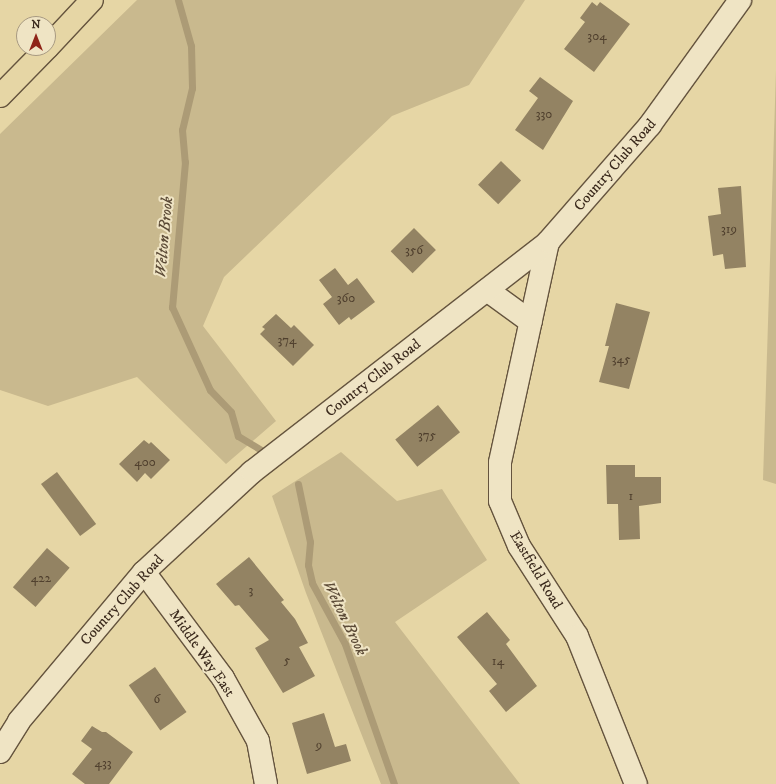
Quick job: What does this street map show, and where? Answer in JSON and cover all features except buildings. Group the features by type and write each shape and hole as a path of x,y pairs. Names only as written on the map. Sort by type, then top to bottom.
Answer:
{"highway":[{"path":"56,26 84,0"},
{"path":"56,38 92,0"},
{"path":"0,79 24,56"},
{"path":"0,96 38,56"}],"street":[{"name":"Country Club Road","path":"0,752 19,720 144,572 252,472 548,242 650,125 740,0"},
{"name":"Eastfield Road","path":"548,242 500,463 500,501 519,546 577,636 636,784"},
{"path":"487,290 531,322"},
{"name":"Middle Way East","path":"144,572 223,678 258,741 266,784"}],"shaded area":[{"path":"137,0 525,0 469,85 392,116 224,277 203,326 276,421 226,464 137,377 48,406 0,390 0,134"},
{"path":"776,71 776,484 763,480"},
{"path":"341,452 397,501 442,489 487,560 395,622 520,784 381,784 306,593 272,496"}],"waterway":[{"name":"Welton Brook","path":"178,0 191,46 192,88 182,130 185,162 172,307 210,390 231,412 238,436 261,450"},
{"name":"Welton Brook","path":"298,484 310,542 308,565 312,583 345,644 394,784"}]}
